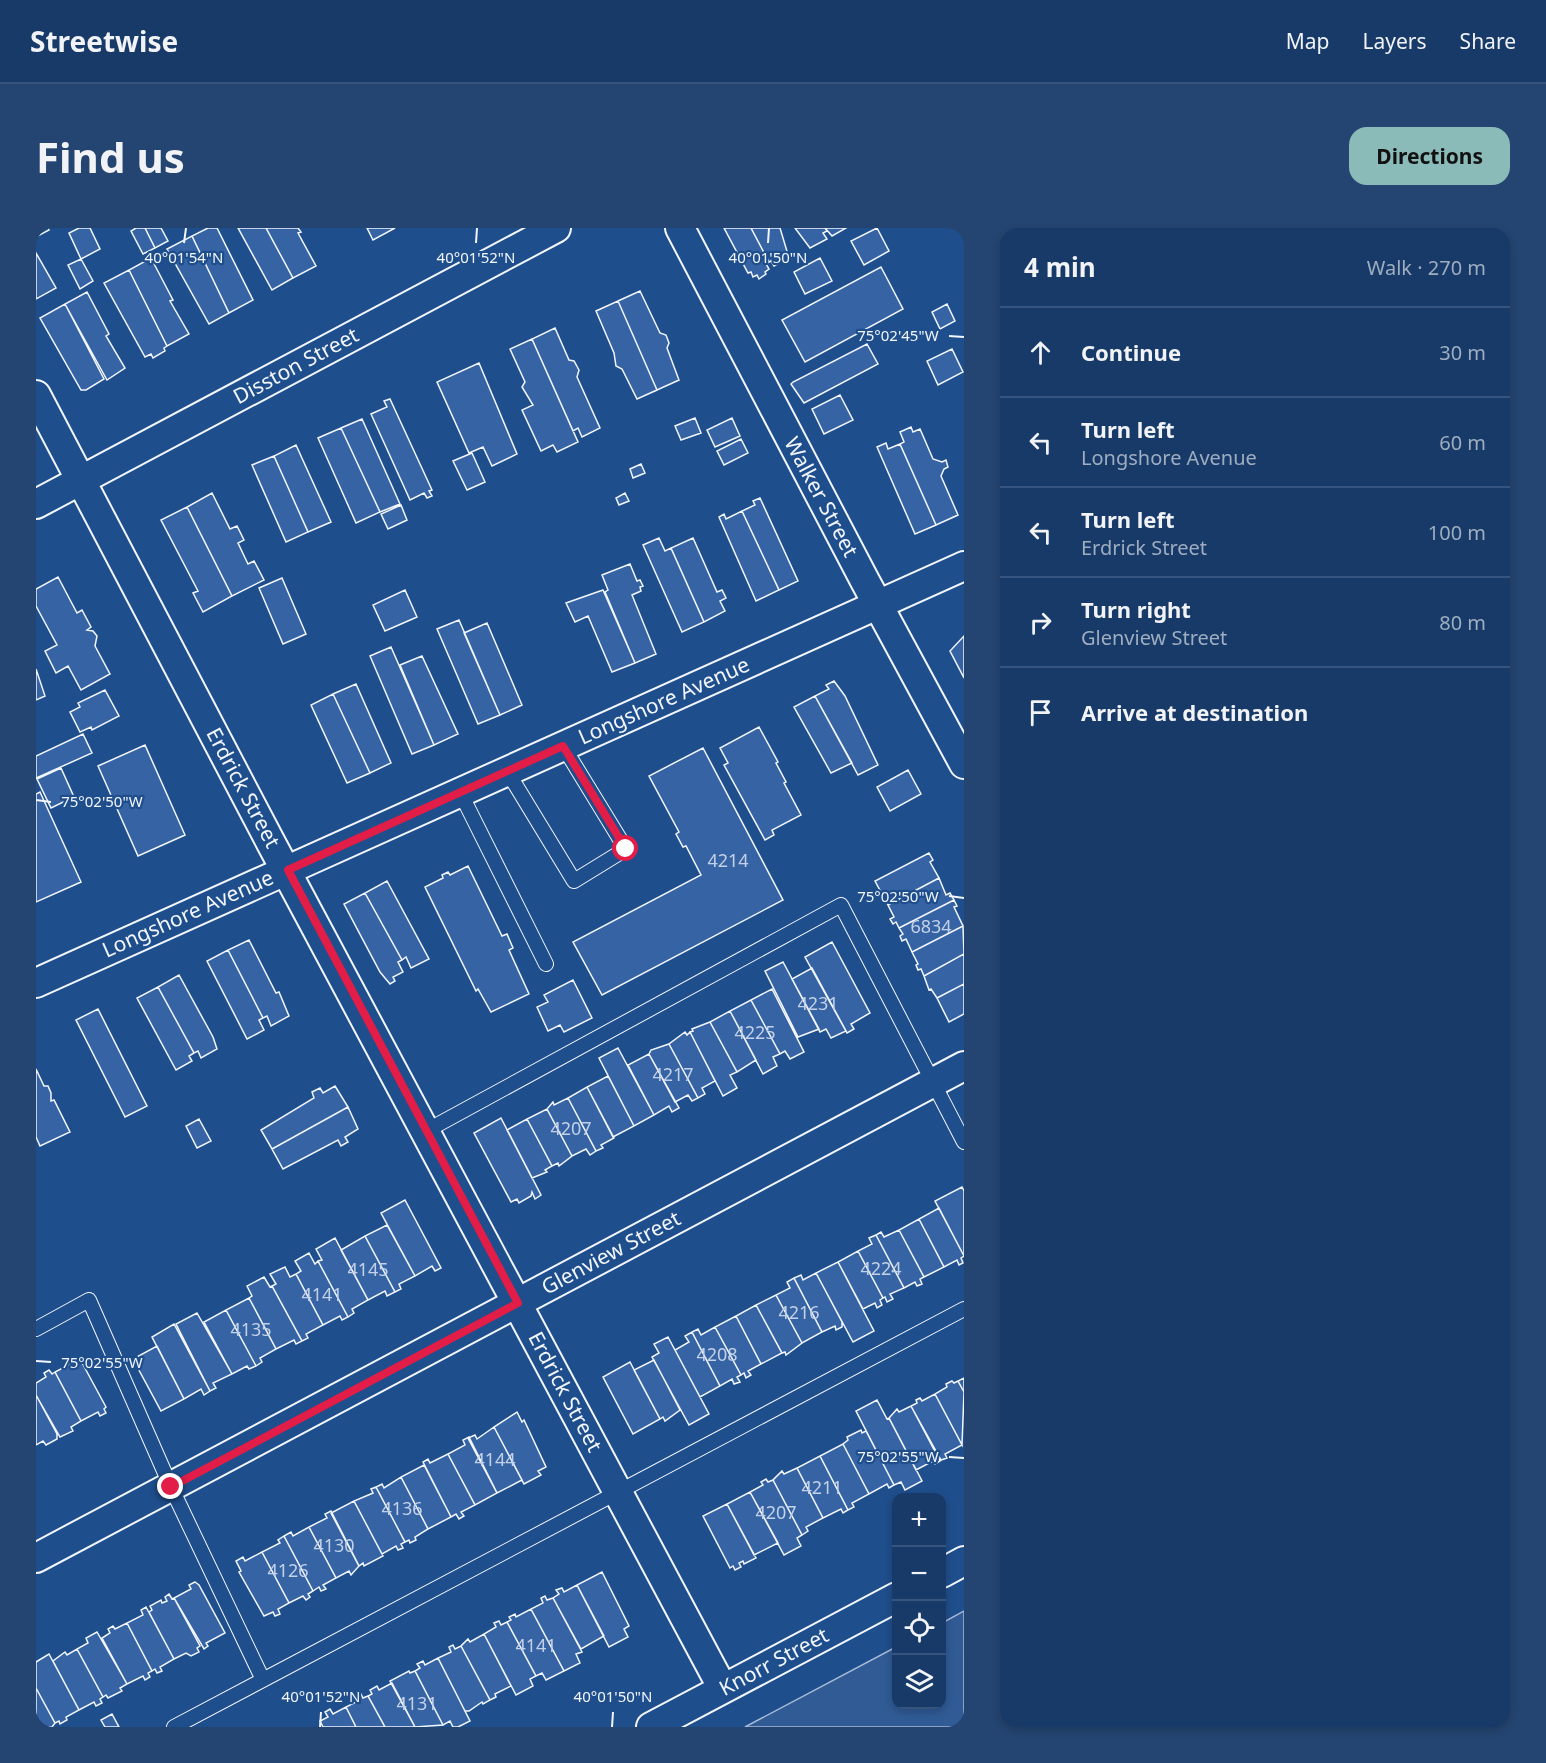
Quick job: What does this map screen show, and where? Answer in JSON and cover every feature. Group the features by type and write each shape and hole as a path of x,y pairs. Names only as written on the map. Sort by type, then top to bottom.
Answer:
{"street":[{"name":"Disston Street","path":"36,504 556,228"},
{"name":"Walker Street","path":"681,228 964,764"},
{"name":"Erdrick Street","path":"36,394 723,1689"},
{"name":"Longshore Avenue","path":"36,983 964,566"},
{"name":"Glenview Street","path":"36,1558 964,1066"},
{"path":"946,1571 964,1561"},
{"name":"Knorr Street","path":"651,1727 892,1600"}],"lane":[{"path":"507,771 574,881 626,849 563,746"},
{"path":"460,792 546,964"},
{"path":"426,1131 841,905 964,1142"},
{"path":"36,1329 89,1300 171,1487 263,1680"},
{"path":"174,1727 964,1309"}],"shaded area":[{"path":"964,1611 964,1727 745,1727 892,1649 892,1709 946,1709 946,1621"}],"building":[{"path":"36,228 48,228 49,230 36,237"},
{"path":"79,228 90,228 100,249 81,259 69,233"},
{"path":"136,228 145,228 155,248 143,254 131,231"},
{"path":"145,228 161,228 168,241 155,248"},
{"path":"208,228 217,228 253,300 229,313 192,236"},
{"path":"238,228 266,228 293,278 272,290"},
{"path":"266,228 298,228 301,232 298,233 316,266 293,278"},
{"path":"367,228 395,228 373,240"},
{"path":"724,228 751,228 769,262 766,264 769,269 765,272 766,274 759,279 757,275 753,277 751,272 748,273"},
{"path":"751,228 780,228 789,258 774,266 771,261 769,262"},
{"path":"795,228 825,228 827,231 823,233 827,239 810,248"},
{"path":"825,228 846,228 832,236"},
{"path":"877,228 889,251 864,265 851,241"},
{"path":"192,236 229,313 209,324 167,249"},
{"path":"36,253 56,288 36,299"},
{"path":"151,258 173,300 170,301 189,334 167,346 129,270"},
{"path":"820,258 832,281 805,294 794,272"},
{"path":"81,259 93,281 80,289 68,265"},
{"path":"881,267 903,309 805,362 782,320"},
{"path":"129,270 167,346 164,348 165,351 153,358 151,354 145,357 104,283"},
{"path":"640,291 660,333 666,335 669,343 667,348 679,380 657,390 618,301"},
{"path":"87,292 109,334 106,336 125,368 107,380 65,304"},
{"path":"618,301 657,390 637,399 622,369 616,366 614,353 596,311"},
{"path":"65,304 104,379 86,390 81,390 40,318"},
{"path":"947,304 955,321 940,329 932,312"},
{"path":"555,328 569,360 574,361 579,370 577,377 600,428 582,437 578,428 573,431 532,339"},
{"path":"532,339 578,442 557,452 553,445 541,451 522,410 533,405 522,387 525,382 510,349"},
{"path":"867,344 878,364 804,403 791,384 793,382"},
{"path":"952,349 963,372 938,385 927,361"},
{"path":"479,363 517,454 492,466 483,447 469,453 437,382"},
{"path":"840,395 853,420 824,434 812,409"},
{"path":"390,399 432,490 429,491 432,496 427,498 424,493 410,500 371,414 387,407 384,401"},
{"path":"695,418 701,433 681,440 675,426"},
{"path":"732,418 740,436 715,447 707,430"},
{"path":"362,419 400,504 380,512 341,428"},
{"path":"911,427 913,432 920,429 933,459 942,462 946,460 948,467 944,469 941,476 958,515 936,525 900,444 904,442 900,432"},
{"path":"341,428 380,512 356,523 318,438"},
{"path":"741,439 748,453 724,465 717,451"},
{"path":"886,443 888,449 900,444 936,525 915,534 877,447"},
{"path":"296,445 331,522 308,532 274,456"},
{"path":"472,453 485,482 467,490 453,461"},
{"path":"274,456 308,532 286,542 252,465"},
{"path":"641,464 645,473 633,478 630,469"},
{"path":"212,493 230,529 237,526 244,540 238,543 248,564 254,561 264,580 232,596 187,507"},
{"path":"625,493 629,501 619,505 616,498"},
{"path":"760,498 798,581 779,590 742,511 755,505 753,501"},
{"path":"401,505 407,520 388,529 381,514"},
{"path":"187,507 232,596 203,612 193,593 198,591 161,520"},
{"path":"742,511 779,590 756,601 719,517 724,514 726,519"},
{"path":"659,538 665,551 671,548 704,622 682,632 643,545"},
{"path":"693,538 717,592 722,590 726,598 720,601 725,611 704,622 671,548"},
{"path":"630,564 637,581 640,580 643,586 640,587 641,591 632,595 656,654 635,663 605,592 608,590 602,575"},
{"path":"58,577 77,613 82,610 91,627 87,630 93,631 97,636 95,646 110,674 81,690 68,666 56,673 45,651 57,645 36,606 36,589"},
{"path":"282,578 306,634 283,644 259,588"},
{"path":"405,590 417,617 385,631 373,605"},
{"path":"603,590 635,663 612,672 588,616 575,622 566,603"},
{"path":"459,620 500,715 478,724 437,629"},
{"path":"487,623 522,705 500,715 464,633"},
{"path":"964,636 964,678 950,651"},
{"path":"391,647 434,745 412,754 370,656"},
{"path":"422,656 458,734 434,745 400,665"},
{"path":"36,669 45,696 36,700"},
{"path":"834,681 845,696 878,765 858,775 815,696 829,689 826,685"},
{"path":"356,684 391,763 370,773 333,694"},
{"path":"105,690 119,716 92,730 91,727 80,732 70,712 80,707 78,703"},
{"path":"333,694 370,773 347,783 311,705"},
{"path":"815,696 852,763 831,773 794,707"},
{"path":"759,727 778,762 776,763 786,782 784,783 801,815 772,830 774,835 765,840 724,765 728,763 720,748"},
{"path":"83,734 92,753 36,778 36,756"},
{"path":"145,745 185,835 138,856 98,766"},
{"path":"703,748 783,900 602,995 573,942 701,875 686,846 683,847 676,834 679,832 649,776"},
{"path":"61,768 74,797 51,808 37,779"},
{"path":"908,770 921,794 890,811 877,787"},
{"path":"40,792 81,882 36,902 36,794"},
{"path":"929,853 933,860 930,862 939,878 888,905 875,881"},
{"path":"468,866 502,936 507,934 513,948 509,950 529,994 491,1012 478,989 476,991 425,887 443,878 442,875 448,872 450,875"},
{"path":"939,878 946,895 950,893 954,900 899,928 896,922 893,924 890,919 894,917 888,905"},
{"path":"387,881 429,959 411,968 406,957 402,960 365,893"},
{"path":"365,893 402,960 398,962 403,972 393,977 395,981 390,984 380,972 344,904"},
{"path":"954,900 957,906 954,907 963,926 912,952 906,939 902,941 900,936 903,934 899,928"},
{"path":"963,926 964,954 924,976 921,969 918,970 916,965 918,964 912,952"},
{"path":"249,940 276,993 279,992 289,1016 271,1026 267,1016 263,1018 228,950"},
{"path":"832,942 870,1013 851,1024 854,1029 847,1033 805,957"},
{"path":"228,950 263,1018 259,1020 264,1030 247,1039 207,961"},
{"path":"964,954 964,984 937,998 931,989 929,990 924,976"},
{"path":"783,962 819,1029 798,1037 765,971"},
{"path":"812,968 846,1031 831,1038 826,1029 820,1032 792,979"},
{"path":"179,975 213,1037 217,1049 201,1058 198,1051 194,1053 158,987"},
{"path":"573,980 592,1018 564,1032 560,1025 548,1031 537,1007 548,1002 544,995"},
{"path":"964,984 964,1014 949,1022 937,998"},
{"path":"158,987 194,1053 189,1056 192,1061 176,1070 137,998"},
{"path":"772,989 804,1052 790,1059 785,1051 780,1054 751,1000"},
{"path":"751,1000 780,1054 773,1057 777,1066 763,1074 730,1011"},
{"path":"98,1009 147,1106 125,1117 76,1020"},
{"path":"730,1011 756,1060 737,1072 710,1022"},
{"path":"710,1022 737,1072 730,1075 737,1088 723,1096 690,1032"},
{"path":"685,1032 687,1035 690,1032 715,1081 702,1088 705,1094 698,1098 669,1044"},
{"path":"669,1044 698,1098 692,1101 688,1095 675,1102 649,1054 651,1050"},
{"path":"618,1048 654,1115 634,1126 599,1058"},
{"path":"649,1054 679,1108 672,1112 669,1106 654,1115 628,1065"},
{"path":"36,1069 44,1086 48,1086 51,1101 54,1100 70,1132 40,1146 36,1137"},
{"path":"608,1076 634,1126 613,1137 587,1087"},
{"path":"335,1086 348,1107 272,1149 261,1130 314,1098 312,1092 320,1088 323,1093"},
{"path":"587,1087 614,1138 601,1145 603,1148 596,1151 568,1098"},
{"path":"568,1098 596,1151 590,1155 586,1149 572,1156 547,1109 553,1102 554,1105"},
{"path":"348,1107 358,1129 345,1137 348,1142 341,1146 338,1140 283,1169 272,1149"},
{"path":"547,1109 572,1156 559,1166 558,1163 552,1166 527,1119"},
{"path":"501,1118 541,1195 535,1199 532,1192 531,1196 519,1203 517,1199 511,1202 474,1133"},
{"path":"199,1119 211,1141 197,1148 186,1126"},
{"path":"527,1119 552,1166 545,1170 547,1172 532,1178 507,1130"},
{"path":"962,1187 964,1191 964,1256 935,1201"},
{"path":"405,1200 441,1268 435,1271 432,1266 415,1276 381,1213"},
{"path":"939,1208 964,1256 961,1258 963,1263 959,1265 957,1260 944,1267 919,1219"},
{"path":"919,1219 944,1267 924,1277 899,1230"},
{"path":"387,1225 415,1276 399,1284 401,1289 395,1292 365,1236"},
{"path":"899,1230 924,1277 920,1279 922,1284 917,1286 915,1282 904,1288 876,1235 881,1232 884,1237"},
{"path":"876,1235 904,1288 890,1294 893,1299 887,1302 858,1251 872,1244 869,1238"},
{"path":"365,1236 395,1292 387,1296 385,1291 368,1300 341,1250"},
{"path":"335,1238 368,1300 352,1309 354,1313 348,1317 318,1261 322,1260 316,1249"},
{"path":"858,1251 883,1298 880,1300 882,1305 877,1308 875,1303 863,1309 838,1262"},
{"path":"309,1253 315,1264 318,1261 348,1317 342,1320 340,1316 323,1325 296,1274 301,1271 295,1261"},
{"path":"838,1262 874,1331 853,1342 816,1273"},
{"path":"285,1267 290,1277 296,1274 323,1325 306,1334 308,1338 302,1341 272,1286 276,1284 270,1274"},
{"path":"816,1273 842,1322 842,1327 836,1330 835,1326 822,1332 794,1278 801,1275 803,1280"},
{"path":"264,1277 270,1287 272,1286 302,1341 296,1344 294,1340 276,1349 249,1298 252,1296 247,1286"},
{"path":"794,1278 822,1332 802,1343 776,1295 790,1288 787,1282"},
{"path":"776,1295 802,1343 786,1355 785,1352 782,1353 756,1305"},
{"path":"249,1298 276,1349 260,1358 262,1362 256,1366 226,1310"},
{"path":"756,1305 782,1353 761,1364 736,1316"},
{"path":"226,1310 256,1366 249,1369 247,1366 232,1374 204,1322"},
{"path":"197,1313 232,1374 213,1383 216,1388 210,1391 176,1324"},
{"path":"736,1316 761,1364 748,1371 751,1375 746,1378 744,1373 741,1375 715,1327"},
{"path":"174,1324 210,1391 204,1395 201,1389 184,1399 152,1337"},
{"path":"715,1327 741,1375 737,1377 740,1382 734,1384 732,1379 720,1386 692,1332 698,1329 701,1335"},
{"path":"692,1332 720,1386 700,1397 675,1350 689,1342 685,1336"},
{"path":"668,1337 709,1414 689,1425 652,1357 659,1353 654,1344"},
{"path":"157,1346 184,1399 161,1411 133,1359"},
{"path":"80,1359 106,1407 104,1409 106,1413 100,1416 98,1412 81,1421 55,1372"},
{"path":"654,1360 680,1410 665,1421 663,1417 660,1419 634,1370"},
{"path":"630,1362 660,1419 633,1434 603,1377"},
{"path":"49,1370 52,1374 55,1372 81,1421 71,1427 73,1431 60,1437 36,1395 36,1383 46,1377 44,1373"},
{"path":"964,1378 964,1392 958,1381"},
{"path":"952,1381 954,1383 958,1381 964,1392 962,1445 935,1394"},
{"path":"935,1394 962,1445 945,1454 947,1458 941,1460 911,1406 920,1398 922,1401"},
{"path":"36,1395 57,1434 57,1439 46,1445 43,1441 36,1445"},
{"path":"877,1400 922,1481 905,1490 901,1482 894,1485 856,1411"},
{"path":"911,1406 940,1461 935,1464 933,1461 916,1470 889,1418 897,1409 899,1412"},
{"path":"517,1412 522,1422 524,1420 546,1467 538,1471 541,1475 524,1484 494,1427"},
{"path":"494,1427 522,1480 497,1493 468,1438 475,1435 477,1439"},
{"path":"861,1430 862,1433 866,1431 894,1485 889,1488 887,1484 869,1494 843,1444 848,1440 847,1437"},
{"path":"469,1437 497,1493 475,1505 448,1454 465,1445 463,1440"},
{"path":"843,1444 869,1494 852,1503 854,1507 848,1510 820,1456"},
{"path":"448,1454 475,1505 461,1512 464,1516 459,1519 456,1514 451,1517 423,1462 428,1459 430,1463"},
{"path":"820,1456 848,1510 843,1513 841,1509 823,1518 797,1468"},
{"path":"424,1465 451,1517 428,1529 401,1477"},
{"path":"797,1468 823,1518 806,1527 808,1531 802,1535 773,1480 782,1471 784,1474"},
{"path":"401,1477 428,1529 410,1543 409,1540 405,1542 376,1487 382,1484 384,1488"},
{"path":"766,1479 768,1482 773,1480 802,1535 797,1538 801,1546 784,1555 750,1492 763,1485 761,1482"},
{"path":"376,1487 405,1542 401,1544 403,1548 398,1550 396,1546 382,1554 354,1501 373,1493 371,1489"},
{"path":"750,1492 778,1543 754,1555 727,1504"},
{"path":"354,1501 383,1556 364,1566 363,1563 359,1566 331,1513"},
{"path":"727,1504 756,1558 744,1564 743,1561 739,1563 741,1567 735,1570 733,1566 730,1568 703,1516"},
{"path":"331,1511 359,1566 351,1575 349,1571 336,1578 309,1527 327,1518 325,1514"},
{"path":"309,1527 336,1578 323,1585 326,1589 321,1591 319,1587 313,1591 284,1536 291,1532 293,1536"},
{"path":"284,1536 313,1591 308,1594 310,1597 306,1600 303,1596 289,1603 262,1552 280,1543 278,1540"},
{"path":"262,1552 289,1603 278,1609 280,1614 275,1616 273,1612 264,1616 239,1572 241,1571 236,1561 243,1557 245,1561"},
{"path":"602,1572 629,1626 624,1629 628,1637 609,1647 577,1585"},
{"path":"195,1582 199,1585 225,1633 206,1643 208,1646 204,1649 174,1598 191,1589 189,1585"},
{"path":"577,1585 604,1636 581,1649 553,1598 559,1594 556,1590 562,1588 564,1592"},
{"path":"169,1594 172,1599 174,1598 200,1646 197,1648 199,1652 191,1656 186,1653 174,1659 149,1612 152,1610 150,1606 161,1600 162,1603 167,1601 165,1597"},
{"path":"545,1596 547,1600 553,1598 582,1652 576,1654 580,1663 564,1671 531,1609 543,1603 541,1598"},
{"path":"146,1607 174,1659 160,1667 162,1671 157,1673 155,1669 152,1671 127,1623 143,1615 141,1610"},
{"path":"531,1609 564,1671 546,1680 542,1673 536,1676 507,1622 511,1620 509,1617 515,1614 516,1617"},
{"path":"499,1621 501,1625 507,1622 536,1676 530,1679 533,1686 516,1695 484,1634 496,1627 494,1623"},
{"path":"127,1623 152,1671 148,1673 150,1677 145,1680 143,1676 127,1684 102,1638 110,1633 108,1629 113,1626 115,1629"},
{"path":"97,1632 127,1684 120,1688 122,1691 108,1698 106,1695 103,1697 77,1649 88,1643 86,1638"},
{"path":"484,1634 511,1686 495,1694 496,1697 490,1700 461,1646 468,1639 470,1642"},
{"path":"453,1645 455,1649 461,1646 490,1700 483,1704 482,1702 469,1711 465,1711 438,1658 451,1652 449,1647"},
{"path":"77,1649 103,1697 100,1699 102,1703 96,1706 94,1702 79,1710 53,1661 65,1652 67,1655"},
{"path":"49,1654 79,1710 66,1717 67,1720 60,1724 59,1721 55,1723 36,1688 36,1662"},
{"path":"438,1658 470,1721 458,1727 453,1727 450,1721 443,1725 415,1671 420,1668 417,1664 423,1661 425,1665"},
{"path":"409,1671 410,1673 415,1671 443,1725 415,1727 390,1681"},
{"path":"392,1683 415,1727 385,1727 368,1696 372,1694 370,1690 377,1686 379,1690"},
{"path":"36,1688 55,1723 52,1727 36,1727"},
{"path":"361,1694 363,1698 368,1696 385,1727 356,1727 346,1707 358,1701 356,1697"},
{"path":"346,1707 356,1727 323,1727 320,1721 328,1717 325,1712 330,1709 333,1714"},
{"path":"112,1714 119,1727 105,1727 101,1720"}],"route":[{"path":"171,1487 518,1303 288,870 563,746 626,849"}]}
